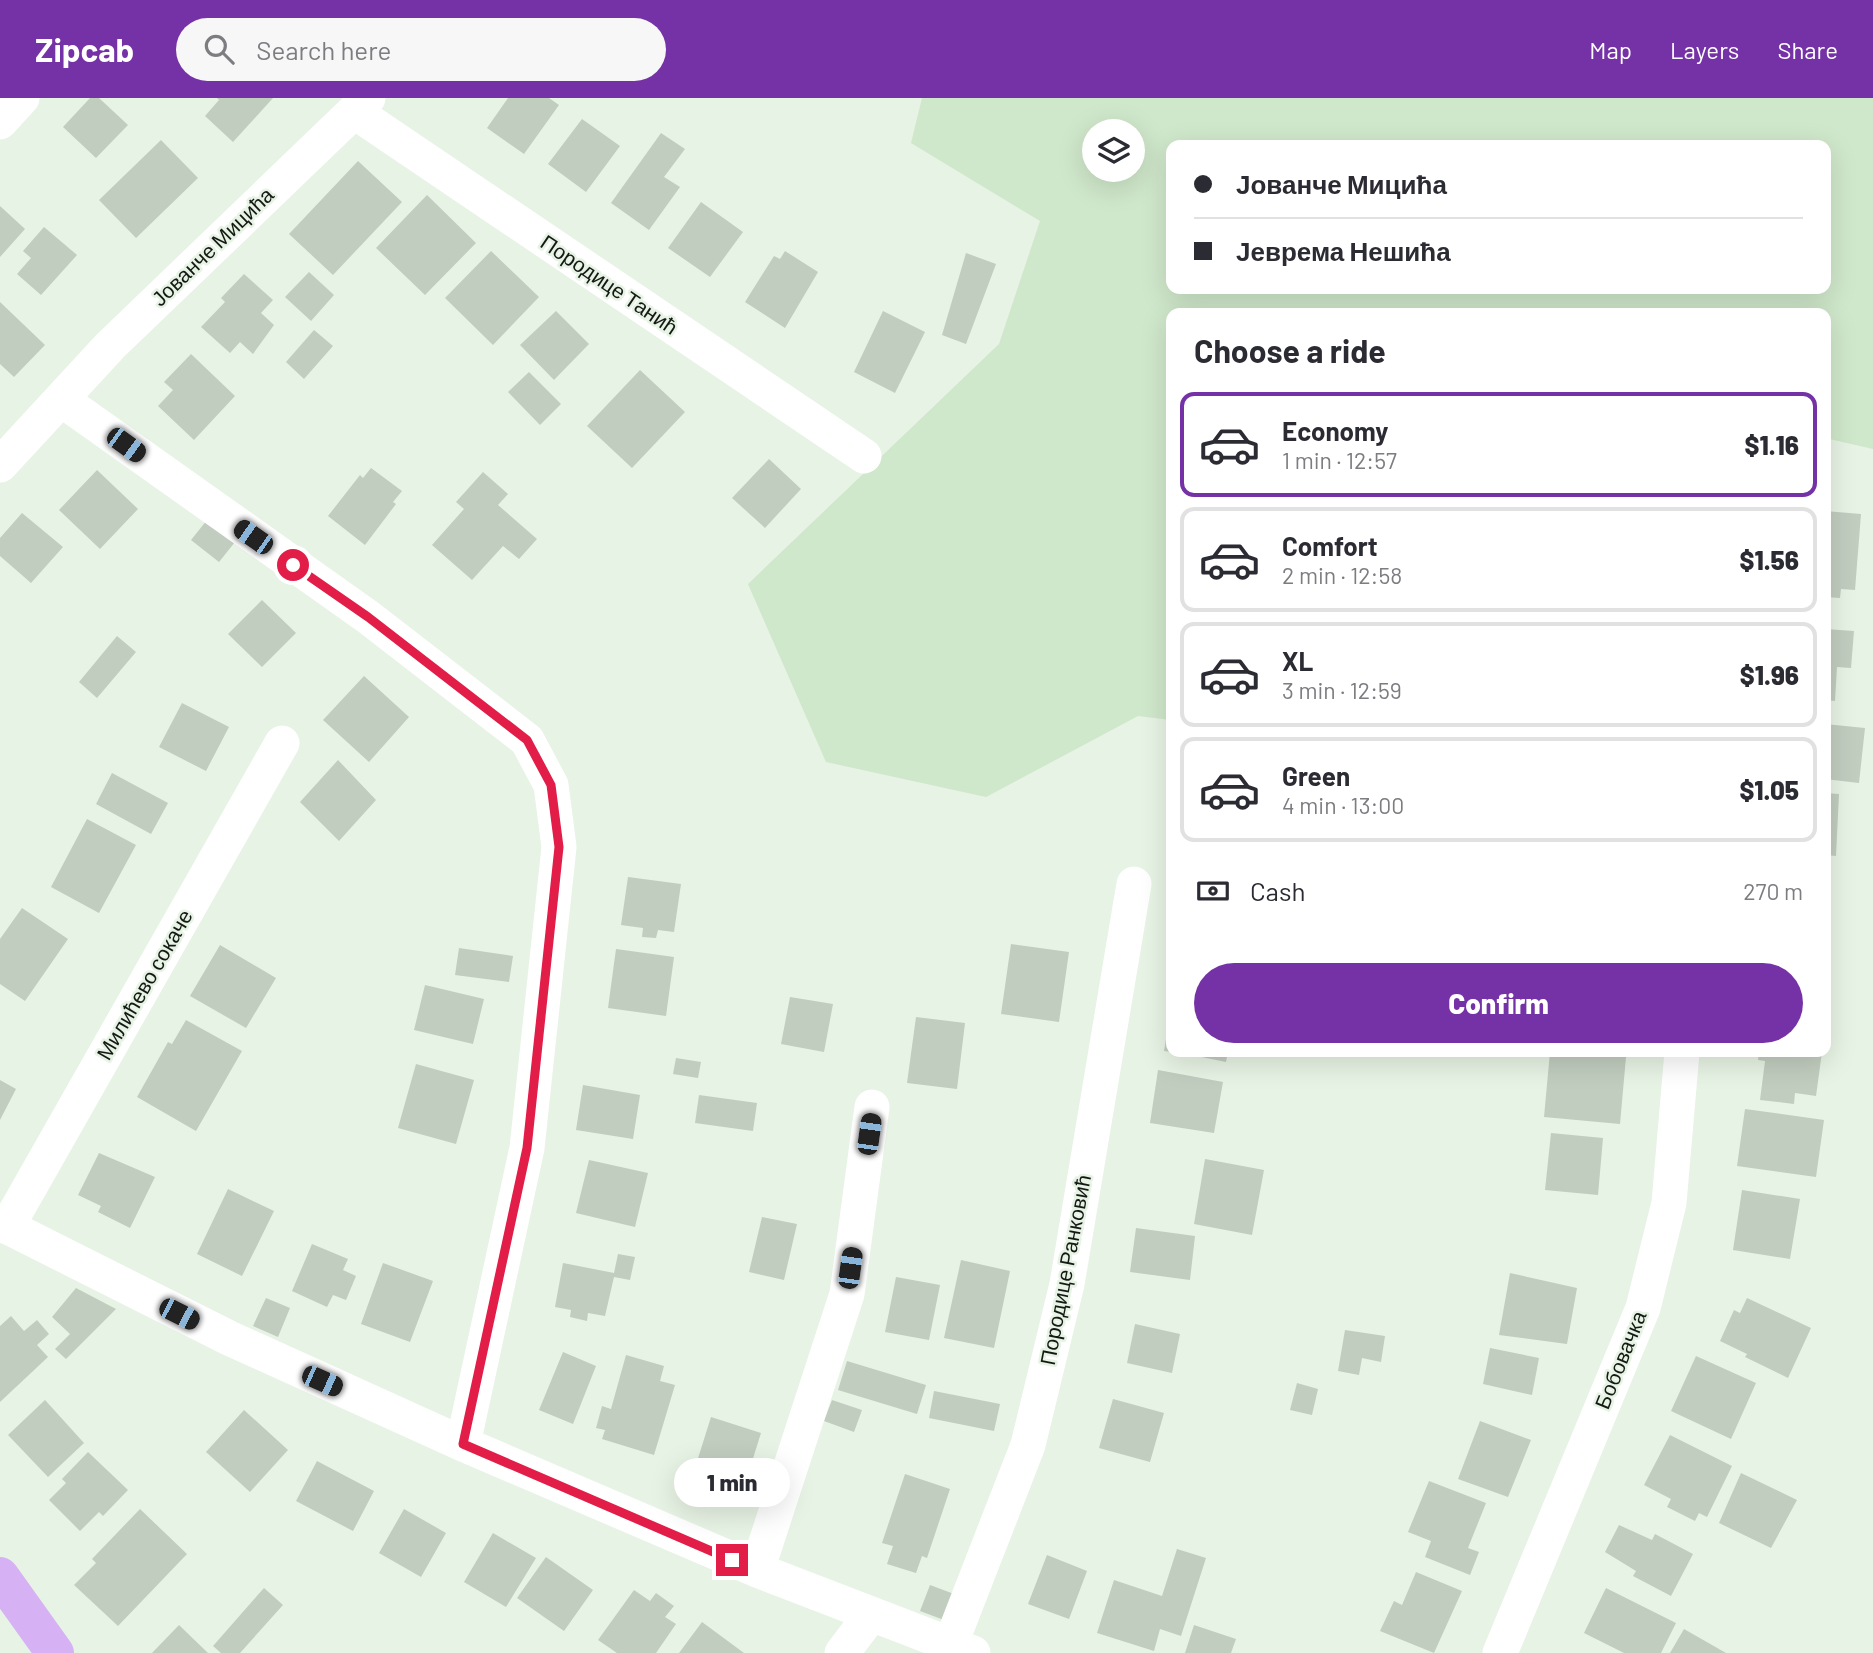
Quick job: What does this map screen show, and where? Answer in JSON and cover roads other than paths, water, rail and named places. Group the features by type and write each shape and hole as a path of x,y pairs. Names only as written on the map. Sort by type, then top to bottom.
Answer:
{"main road":[{"path":"0,1576 55,1653"}],"street":[{"path":"0,122 22,98"},
{"name":"Јованче Мицића","path":"0,465 110,345 362,105"},
{"name":"Породице Танић","path":"362,105 864,456"},
{"path":"62,400 368,617 527,740 551,785 559,847 527,1148 463,1444"},
{"name":"Милићево сокаче","path":"4,1225 282,743"},
{"name":"Породице Ранковић","path":"962,1648 1028,1445 1067,1284 1134,884"},
{"name":"Бобовачка","path":"1500,1653 1643,1308 1670,1203 1682,1057"},
{"path":"757,1570 847,1294 872,1107"},
{"path":"4,1225 229,1338 463,1444 757,1570 870,1616 962,1648"},
{"path":"842,1653 870,1616"}]}
